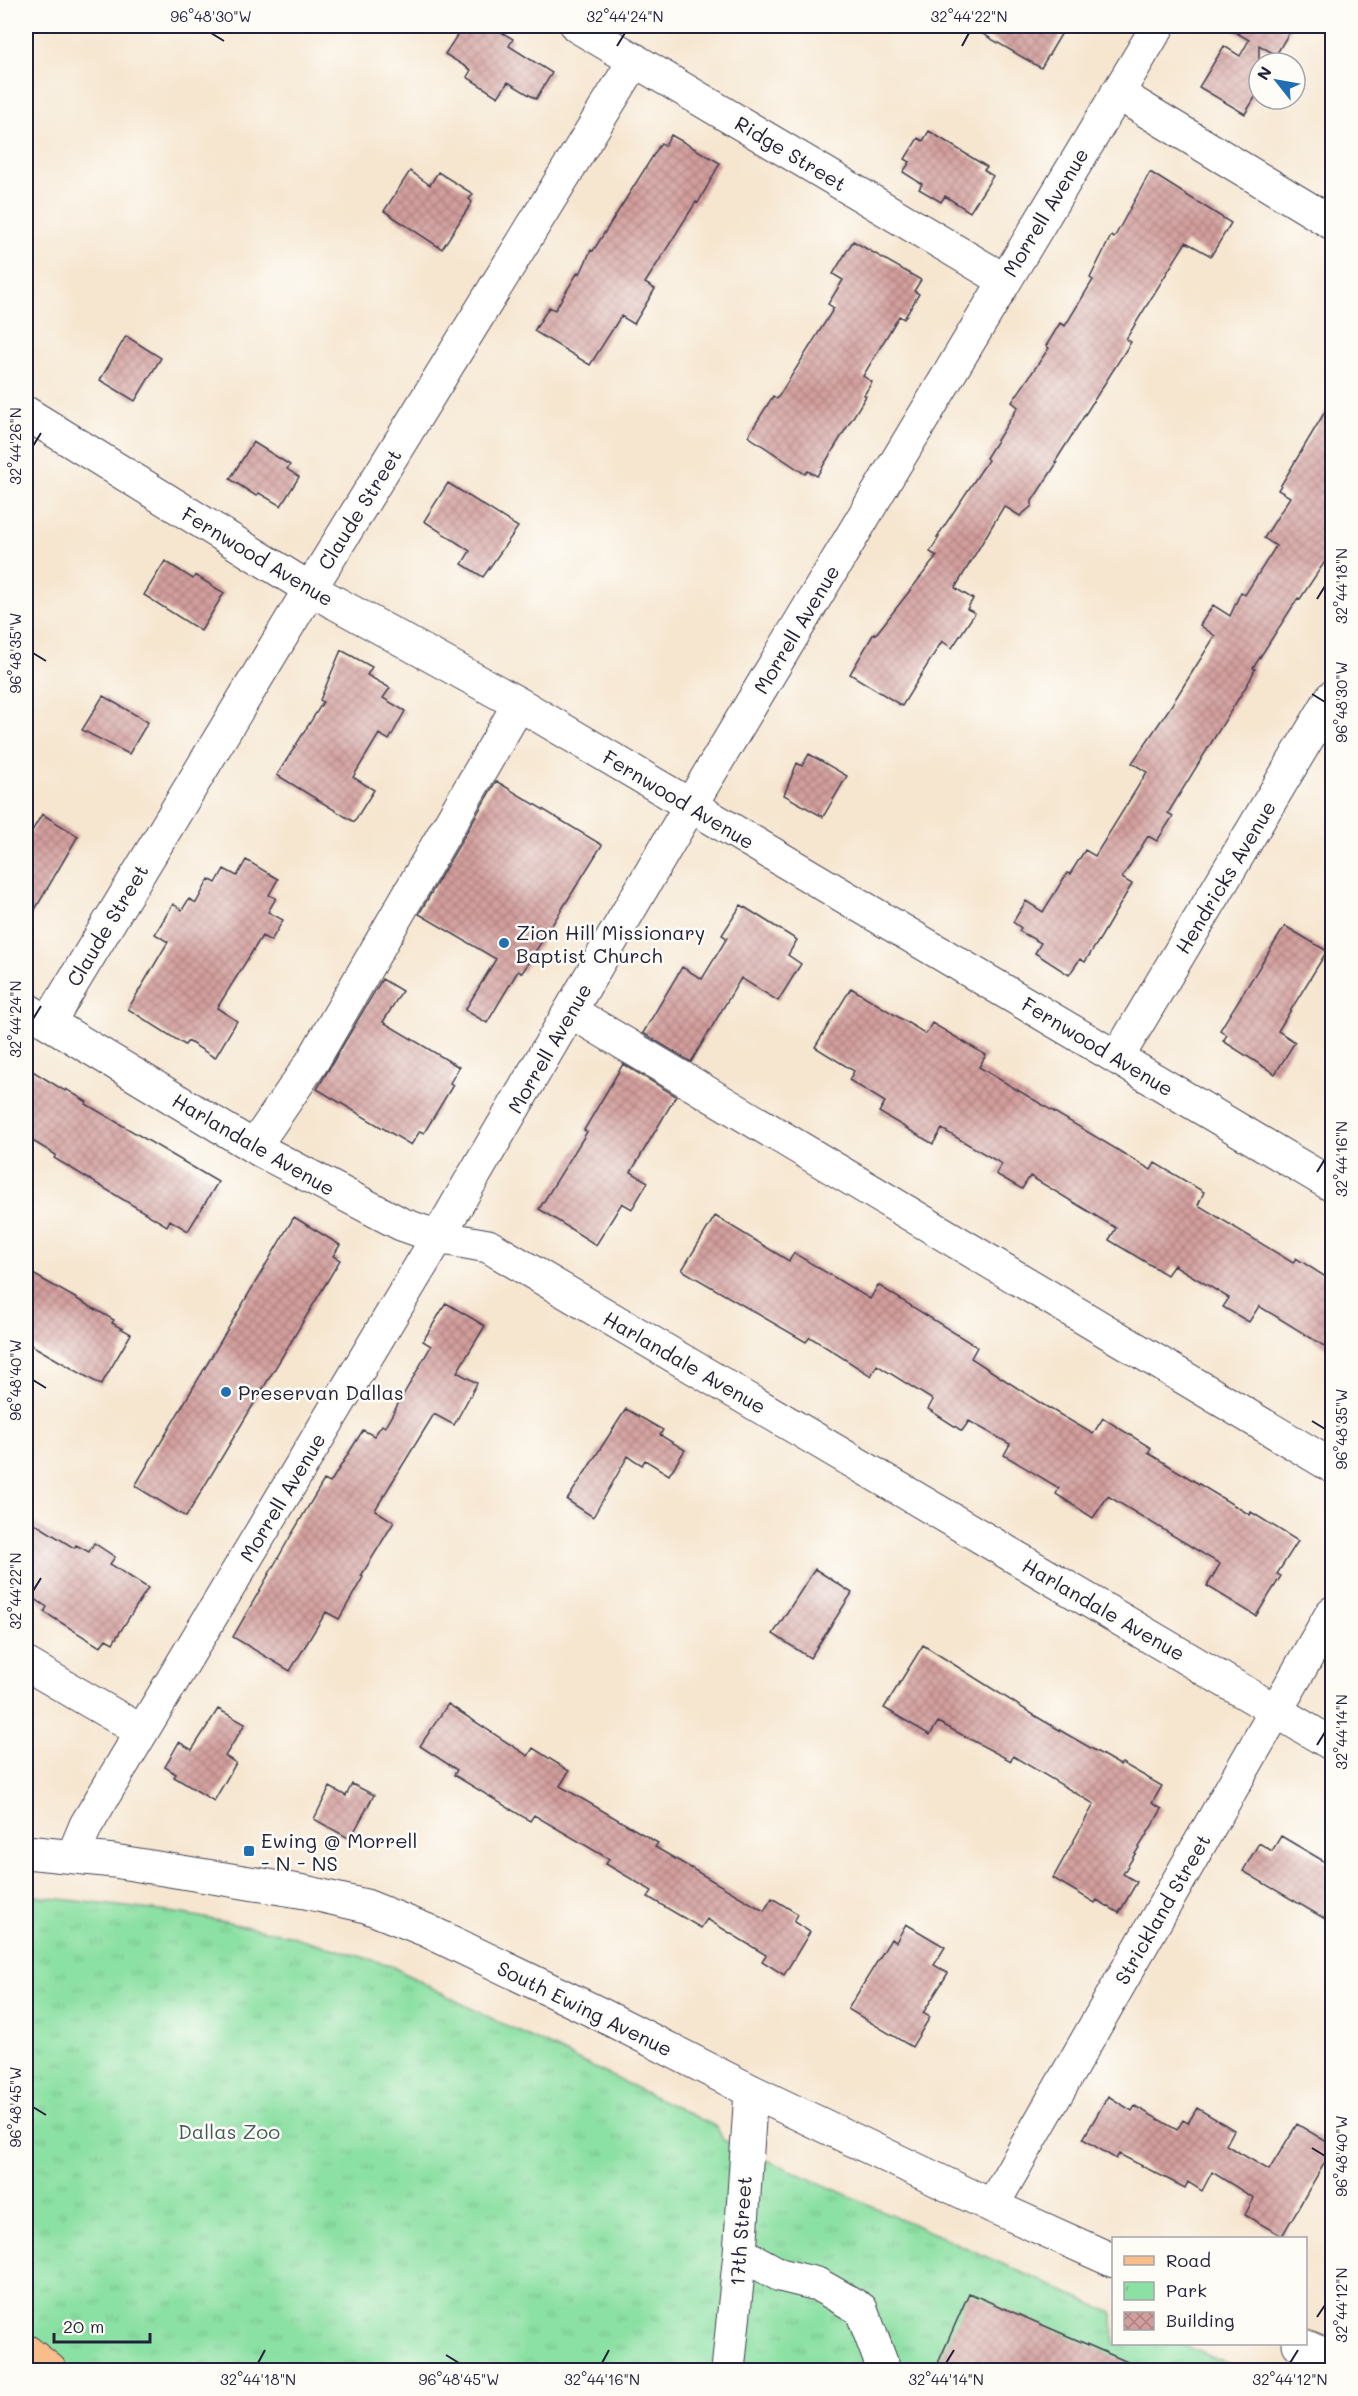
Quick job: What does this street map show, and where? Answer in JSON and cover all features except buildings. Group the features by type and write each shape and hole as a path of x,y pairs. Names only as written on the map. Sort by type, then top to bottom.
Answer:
{"main road":[{"path":"26,2351 50,2370"}],"street":[{"name":"Ridge Street","path":"577,26 1004,280"},
{"name":"Morrell Avenue","path":"73,1856 86,1825 141,1731 438,1237 690,806 1158,26"},
{"name":"Claude Street","path":"37,1015 310,589 634,60"},
{"path":"1117,93 1332,223"},
{"name":"Fernwood Avenue","path":"26,413 310,589 519,704 1332,1185"},
{"name":"Hendricks Avenue","path":"1117,1058 1332,697"},
{"path":"254,1147 312,1062 519,704"},
{"path":"570,1011 1332,1466"},
{"name":"Harlandale Avenue","path":"37,1015 254,1147 401,1224 438,1237 488,1246 1332,1744"},
{"name":"Strickland Street","path":"992,2206 1332,1612"},
{"path":"26,1664 141,1731"},
{"name":"South Ewing Avenue","path":"26,1852 73,1856 305,1892 366,1906 426,1930 600,2014 751,2091 1112,2261"},
{"name":"17th Street","path":"728,2370 740,2253 751,2091"},
{"path":"740,2253 780,2275 817,2284 861,2309 884,2370"},
{"path":"1303,2345 1332,2358"}],"green space":[{"name":"Dallas Zoo","path":"26,1895 185,1914 288,1935 389,1965 472,2009 717,2127 723,2140 1112,2313 1112,2345 1183,2345 1242,2370 26,2370"}],"place":[{"name":"Zion Hill Missionary Baptist Church","path":"504,943"},
{"name":"Preservan Dallas","path":"226,1392"},
{"name":"Ewing @ Morrell - N - NS","path":"249,1851"}]}
